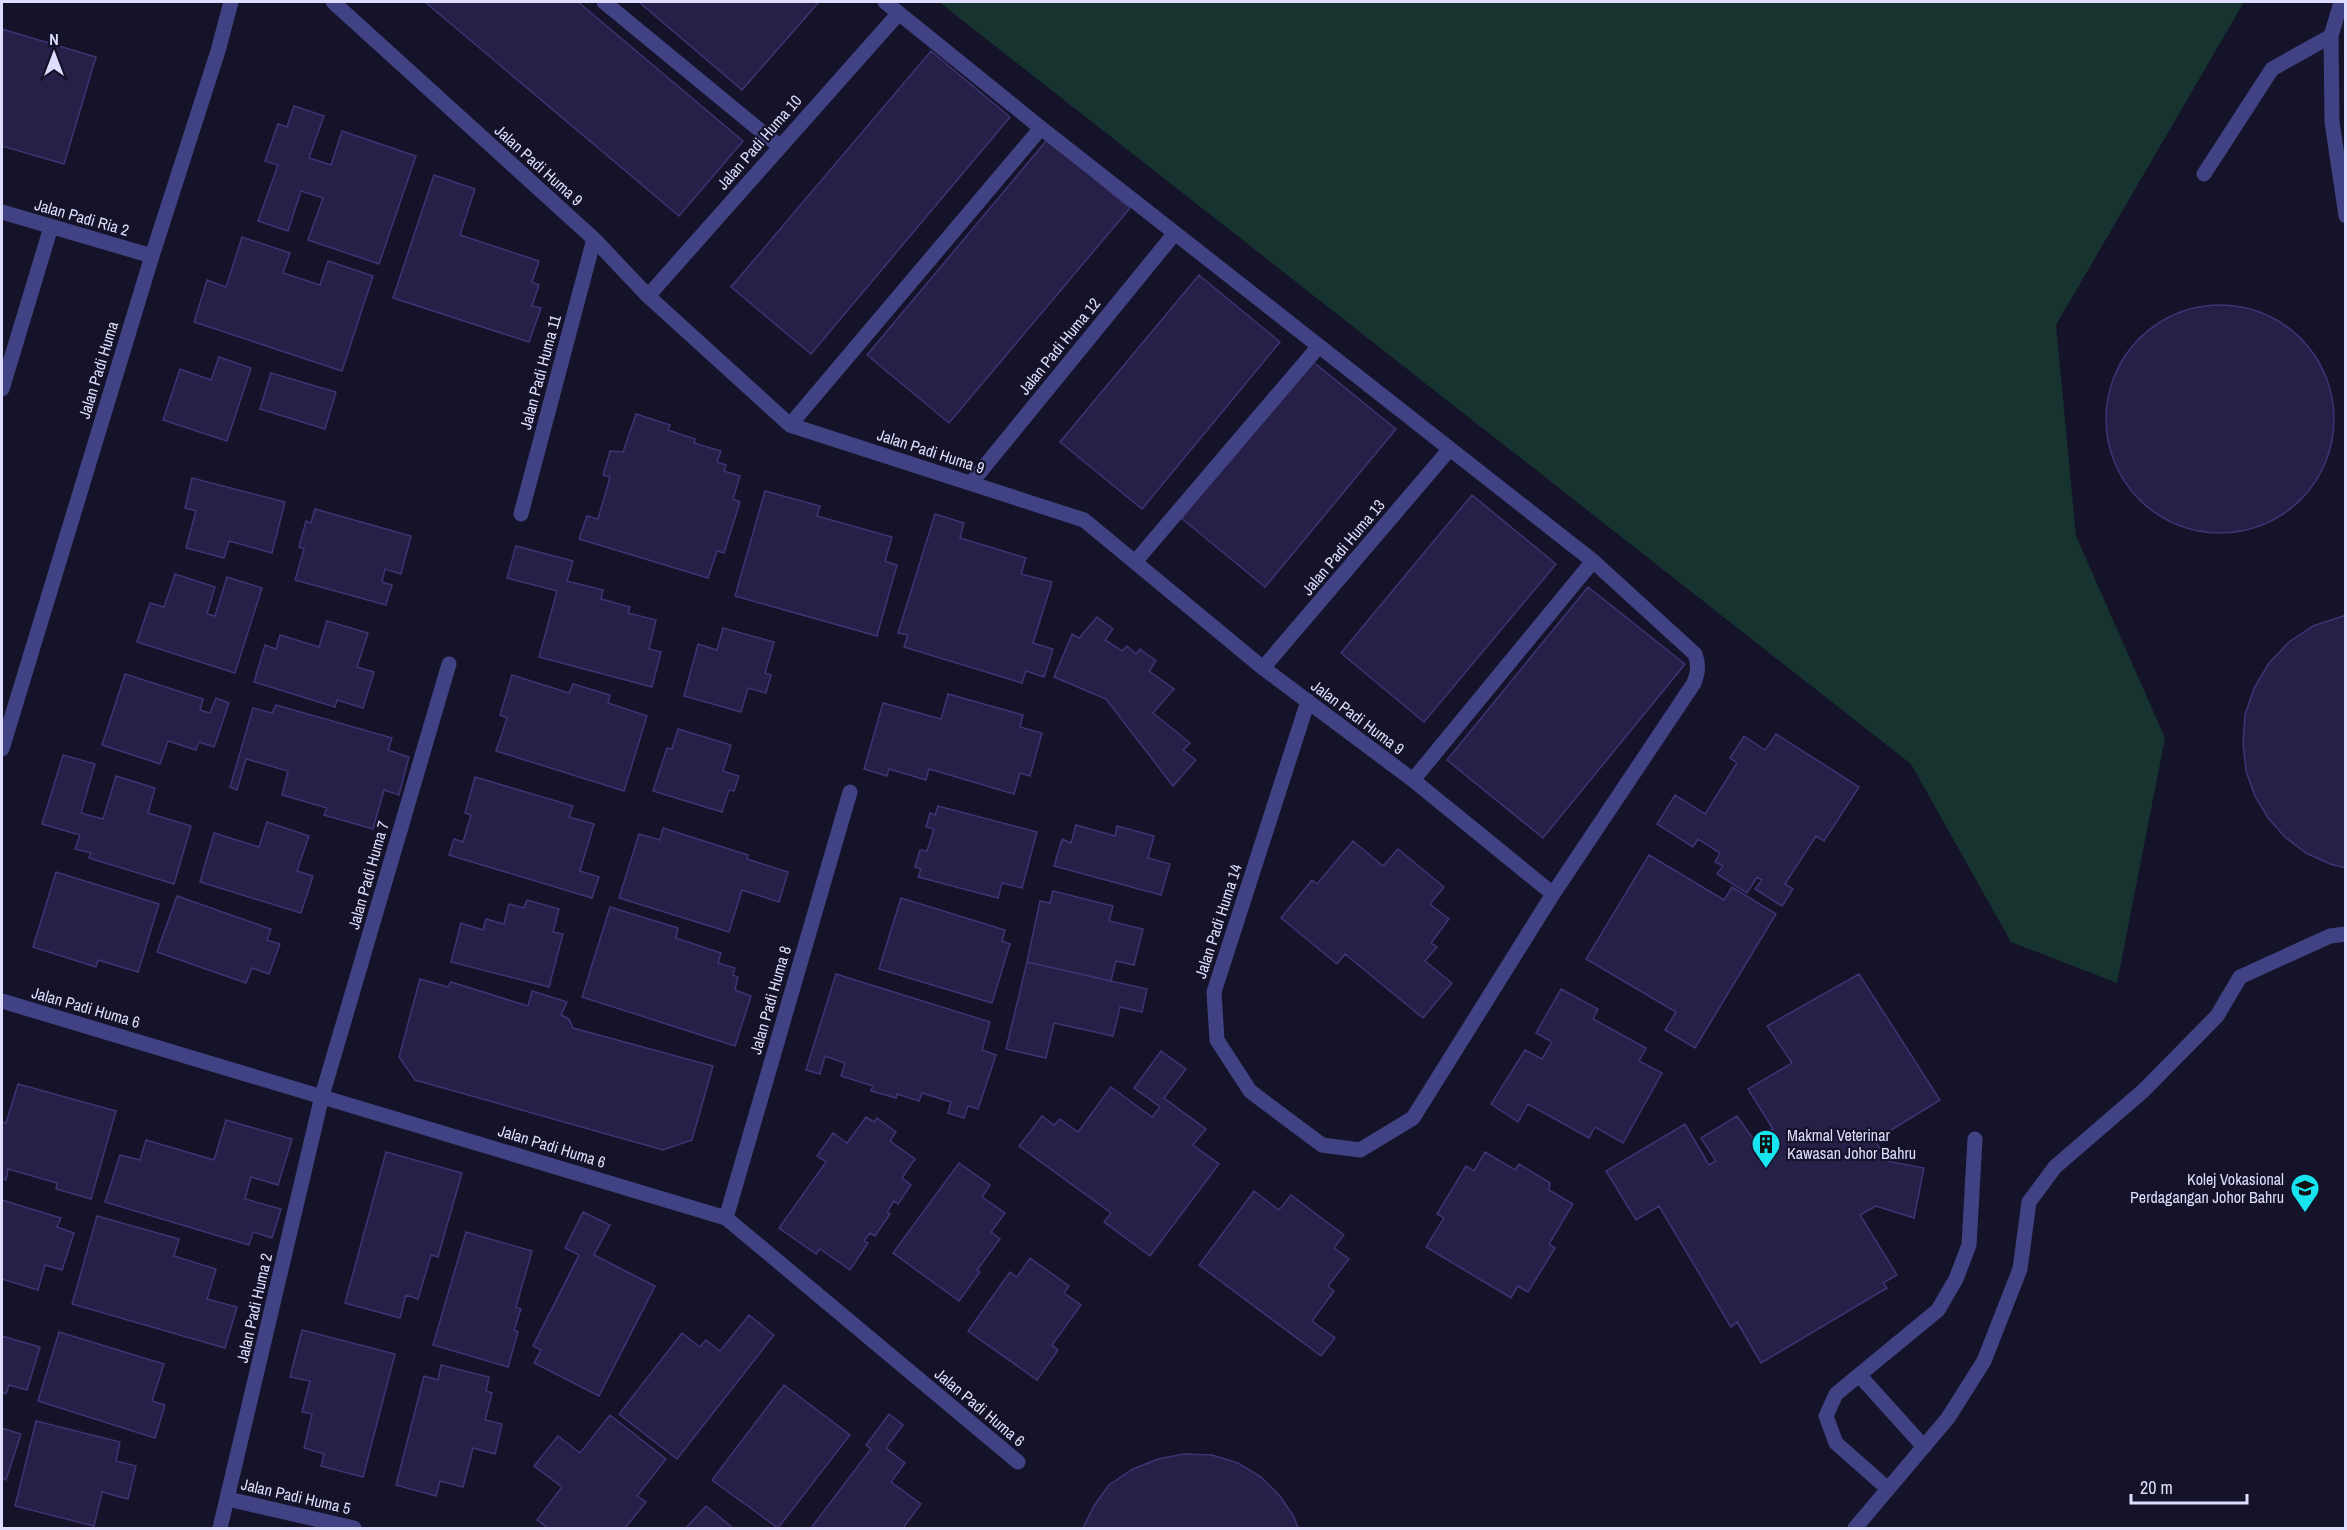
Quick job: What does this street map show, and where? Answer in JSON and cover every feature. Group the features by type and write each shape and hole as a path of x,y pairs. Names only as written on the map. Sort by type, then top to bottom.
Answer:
{"street":[{"name":"Jalan Padi Huma","path":"2,749 152,256 218,51 231,2"},
{"name":"Jalan Padi Huma 9","path":"333,2 594,239 648,296 790,425 1084,520 1263,668 1413,780 1553,894"},
{"path":"604,2 779,146"},
{"path":"885,2 1041,128 1593,561 1413,780"},
{"path":"2342,2 2331,36 2332,122 2346,216"},
{"name":"Jalan Padi Huma 10","path":"648,296 899,13"},
{"path":"2204,174 2272,69 2331,36"},
{"path":"790,425 1041,128"},
{"name":"Jalan Padi Ria 2","path":"2,212 152,256"},
{"path":"2,389 51,227"},
{"name":"Jalan Padi Huma 12","path":"971,483 1175,233"},
{"name":"Jalan Padi Huma 11","path":"521,514 594,239"},
{"path":"1135,562 1319,346"},
{"name":"Jalan Padi Huma 13","path":"1263,668 1449,450"},
{"name":"Jalan Padi Huma 14","path":"1308,701 1214,992 1217,1040 1250,1090 1322,1145 1360,1150 1413,1119 1553,894 1698,674 1695,654 1689,646 1593,561"},
{"name":"Jalan Padi Huma 7","path":"322,1096 449,664"},
{"name":"Jalan Padi Huma 8","path":"726,1218 850,792"},
{"path":"1856,1528 1948,1418 1984,1361 2019,1269 2029,1202 2055,1167 2143,1090 2217,1016 2240,977 2330,936 2346,934"},
{"name":"Jalan Padi Huma 6","path":"2,1001 726,1218 1018,1462"},
{"name":"Jalan Padi Huma 2","path":"220,1528 322,1096"},
{"path":"1888,1489 1836,1443 1826,1416 1836,1394 1938,1310 1956,1279 1969,1245 1975,1139"},
{"path":"1860,1376 1924,1447"},
{"name":"Jalan Padi Huma 5","path":"228,1499 354,1528"}],"green space":[{"path":"939,2 2244,2 2056,325 2076,536 2165,738 2117,983 2011,942 1911,764"}],"building":[{"path":"425,2 578,2 743,141 679,216"},
{"path":"639,2 819,2 742,90"},
{"path":"2,29 96,57 64,164 2,146"},
{"path":"931,51 1010,117 811,354 731,287"},
{"path":"294,106 324,116 309,158 331,165 342,131 416,156 379,264 308,240 323,198 301,191 288,231 258,221 278,165 265,161 278,124 287,127"},
{"path":"1047,140 1130,208 949,423 867,355"},
{"path":"434,175 475,189 460,235 539,261 532,282 539,285 532,306 541,308 529,342 393,298"},
{"path":"242,237 290,253 283,273 320,285 328,261 373,276 342,371 194,322 207,280 226,287"},
{"path":"1199,275 1280,342 1142,509 1060,442"},
{"path":"2209,305 2231,305 2264,313 2284,324 2301,338 2315,355 2326,375 2334,408 2332,441 2326,463 2315,483 2301,500 2284,514 2264,525 2231,533 2209,533 2176,525 2166,520 2147,507 2132,492 2114,463 2106,430 2106,408 2114,375 2119,365 2132,346 2147,331 2176,313"},
{"path":"219,357 251,368 227,441 163,420 180,369 211,380"},
{"path":"1312,361 1396,429 1265,587 1181,518"},
{"path":"271,373 336,392 325,429 260,409"},
{"path":"636,414 670,425 668,430 695,439 694,443 721,451 717,462 726,465 724,471 740,476 733,499 740,502 724,553 717,551 708,578 579,539 587,516 598,519 610,477 603,475 610,451 623,452"},
{"path":"192,478 285,502 272,553 229,541 224,558 186,548 196,511 185,508"},
{"path":"765,491 820,506 817,516 892,537 885,561 897,565 877,636 735,596"},
{"path":"1472,495 1556,564 1424,722 1341,653"},
{"path":"315,509 411,536 401,574 385,569 382,582 392,585 386,605 295,580 304,549 299,547 306,521 311,523"},
{"path":"935,514 964,523 960,538 1026,558 1021,574 1052,582 1033,643 1053,649 1044,677 1026,671 1022,683 904,647 908,635 898,633"},
{"path":"516,546 573,561 567,581 603,590 601,599 630,607 628,613 656,620 649,649 661,652 652,687 539,657 557,591 507,578"},
{"path":"175,574 215,587 207,614 215,616 227,577 262,588 235,673 137,642 150,603 164,607"},
{"path":"1588,587 1685,664 1543,838 1447,760"},
{"path":"2346,615 2346,868 2330,864 2306,853 2285,837 2268,818 2255,796 2246,771 2243,743 2245,715 2254,688 2269,663 2289,642 2313,626"},
{"path":"1097,617 1113,629 1105,640 1122,651 1127,646 1136,654 1140,649 1156,661 1149,671 1174,689 1153,713 1190,743 1183,750 1196,760 1173,786 1106,699 1054,677 1072,634 1079,638"},
{"path":"327,621 368,633 357,667 374,672 363,708 337,700 335,707 254,682 265,645 276,649 280,635 319,647"},
{"path":"723,628 774,642 765,673 771,675 766,693 748,688 741,712 684,696 698,644 717,650"},
{"path":"125,674 203,699 200,710 210,713 216,698 229,703 214,747 199,742 196,750 168,741 160,764 102,745"},
{"path":"512,675 569,693 573,684 610,695 608,703 647,716 624,791 496,751 507,718 500,715"},
{"path":"948,694 1023,715 1020,727 1042,733 1030,776 1020,773 1014,794 929,769 926,780 889,769 887,776 864,769 883,703 941,719"},
{"path":"276,705 392,738 388,750 409,757 399,795 384,790 373,829 324,815 327,808 282,795 288,771 246,759 237,790 230,787 253,708 272,713"},
{"path":"678,729 731,745 723,771 739,776 734,791 729,790 722,812 653,791 667,748 672,749"},
{"path":"1776,734 1859,787 1824,841 1816,836 1785,884 1793,889 1782,906 1755,889 1762,880 1757,877 1747,893 1717,874 1723,866 1715,862 1720,853 1698,839 1693,847 1657,824 1675,795 1705,814 1737,763 1730,758 1744,736 1765,750"},
{"path":"63,755 95,764 81,813 103,819 116,776 155,788 148,813 191,826 174,884 89,858 91,853 75,849 80,835 42,824"},
{"path":"475,777 573,806 569,817 594,824 580,871 599,877 592,898 449,855 454,839 463,842 471,815 465,813"},
{"path":"938,806 1037,832 1022,888 1002,883 998,898 918,877 921,869 915,867 920,850 927,851 934,829 926,827 930,813 935,815"},
{"path":"267,822 309,836 297,871 313,876 301,913 200,882 214,833 259,847"},
{"path":"1076,825 1115,836 1117,826 1154,836 1148,858 1170,864 1161,895 1054,866 1062,839 1071,843"},
{"path":"663,828 748,855 747,859 788,872 779,902 742,890 729,932 619,898 639,834 660,840"},
{"path":"1353,841 1383,866 1398,849 1444,887 1430,904 1449,919 1431,943 1437,947 1425,961 1452,983 1423,1018 1345,954 1337,964 1281,918 1312,880 1317,884"},
{"path":"1649,855 1724,900 1732,887 1776,914 1695,1048 1665,1030 1676,1012 1586,959"},
{"path":"56,872 159,904 138,972 98,960 96,967 33,947"},
{"path":"1053,891 1113,906 1109,921 1143,929 1134,965 1116,961 1111,981 1027,962 1040,901 1050,903"},
{"path":"177,896 271,929 267,940 280,944 269,974 252,968 246,983 157,952"},
{"path":"901,898 1005,930 1002,941 1010,944 992,1003 879,969"},
{"path":"527,900 559,909 553,932 563,934 549,987 451,962 461,923 483,930 486,919 504,924 509,904 524,908"},
{"path":"610,907 678,928 676,938 721,953 718,963 735,968 733,975 738,977 735,990 751,996 735,1046 582,997"},
{"path":"1027,962 1147,989 1142,1012 1120,1007 1113,1036 1054,1023 1046,1058 1006,1049"},
{"path":"836,974 990,1022 982,1050 996,1055 978,1109 968,1106 964,1118 948,1113 951,1102 922,1093 919,1101 897,1094 896,1098 871,1091 873,1086 841,1076 845,1063 825,1056 820,1074 806,1070"},
{"name":"Makmal Veterinar Kawasan Johor Bahru","path":"1859,974 1940,1100 1875,1140 1887,1161 1924,1168 1914,1218 1876,1206 1860,1215 1897,1275 1883,1283 1887,1288 1761,1363 1737,1322 1731,1327 1659,1206 1636,1220 1606,1171 1685,1124 1709,1165 1716,1161 1701,1138 1737,1116 1754,1140 1773,1129 1748,1089 1792,1063 1767,1026"},
{"path":"420,979 448,987 451,982 528,1006 532,991 567,1002 561,1015 569,1019 573,1028 713,1066 692,1140 663,1150 415,1080 399,1057"},
{"path":"1561,989 1598,1009 1593,1019 1646,1048 1639,1061 1662,1073 1623,1143 1595,1127 1589,1138 1528,1104 1518,1122 1491,1104 1525,1050 1542,1059 1552,1042 1536,1033"},
{"path":"1161,1051 1186,1069 1164,1098 1206,1129 1193,1145 1219,1164 1150,1256 1104,1222 1111,1213 1019,1146 1042,1116 1054,1125 1060,1119 1078,1132 1111,1087 1152,1117 1160,1107 1134,1088"},
{"path":"18,1084 116,1111 91,1199 56,1189 57,1183 8,1169 6,1180 2,1179 2,1122 6,1123"},
{"path":"866,1117 874,1122 877,1118 896,1132 890,1141 915,1159 902,1178 911,1185 898,1204 894,1201 887,1212 890,1214 875,1236 870,1233 864,1241 868,1243 850,1270 820,1249 816,1254 779,1228 826,1162 817,1156 833,1133 847,1143"},
{"path":"226,1120 292,1139 278,1185 251,1177 245,1199 281,1209 272,1238 253,1232 249,1245 105,1202 120,1155 140,1160 146,1140 214,1160"},
{"path":"386,1152 462,1173 438,1257 431,1255 418,1299 406,1295 400,1318 345,1303"},
{"path":"1485,1152 1515,1170 1519,1164 1550,1183 1549,1190 1573,1204 1549,1244 1555,1248 1528,1292 1518,1286 1511,1298 1426,1247 1444,1218 1437,1214 1466,1166 1474,1171"},
{"path":"959,1163 990,1185 982,1197 1005,1213 991,1232 1000,1239 977,1270 980,1272 959,1301 893,1253"},
{"path":"1254,1191 1279,1210 1291,1195 1344,1235 1334,1248 1349,1259 1328,1286 1334,1291 1312,1321 1335,1338 1321,1356 1199,1265"},
{"path":"2,1200 61,1218 57,1227 74,1233 62,1270 45,1265 38,1290 2,1279"},
{"path":"583,1212 610,1225 594,1255 655,1286 599,1396 534,1363 541,1350 533,1346 579,1255 565,1248"},
{"path":"97,1216 179,1239 174,1256 216,1269 207,1299 237,1307 225,1348 72,1304"},
{"path":"466,1232 532,1251 516,1307 521,1309 514,1330 518,1332 508,1367 433,1345"},
{"path":"1030,1258 1069,1286 1064,1293 1081,1305 1052,1345 1058,1350 1037,1380 968,1331 1010,1272 1017,1277"},
{"path":"749,1315 774,1335 677,1459 619,1414 682,1333 700,1347 706,1340 720,1351"},
{"path":"302,1330 395,1354 363,1477 321,1466 324,1454 304,1448 312,1414 302,1412 310,1381 290,1377"},
{"path":"59,1332 164,1364 152,1401 165,1405 155,1438 38,1401"},
{"path":"2,1336 40,1347 27,1390 9,1385 6,1394 2,1392"},
{"path":"441,1365 489,1377 486,1391 492,1393 485,1420 502,1424 495,1454 473,1448 463,1487 440,1481 436,1496 396,1485 424,1376 438,1380"},
{"path":"784,1385 850,1435 778,1528 712,1480"},
{"path":"889,1414 903,1425 886,1448 905,1463 891,1482 921,1504 903,1528 811,1528 871,1449 866,1445"},
{"path":"610,1415 666,1459 637,1496 646,1502 625,1528 548,1528 537,1520 562,1487 534,1466 558,1436 580,1453"},
{"path":"36,1421 120,1442 116,1461 136,1466 128,1499 102,1492 94,1526 15,1506"},
{"path":"2,1428 21,1434 6,1480 2,1478"},
{"path":"1184,1454 1212,1455 1238,1463 1261,1477 1280,1496 1294,1517 1298,1528 1083,1528 1094,1506 1109,1485 1133,1469 1158,1459"},
{"path":"706,1506 733,1528 686,1528"}],"place":[{"name":"Makmal Veterinar Kawasan Johor Bahru","path":"1766,1170"},
{"name":"Kolej Vokasional Perdagangan Johor Bahru","path":"2305,1214"}]}
